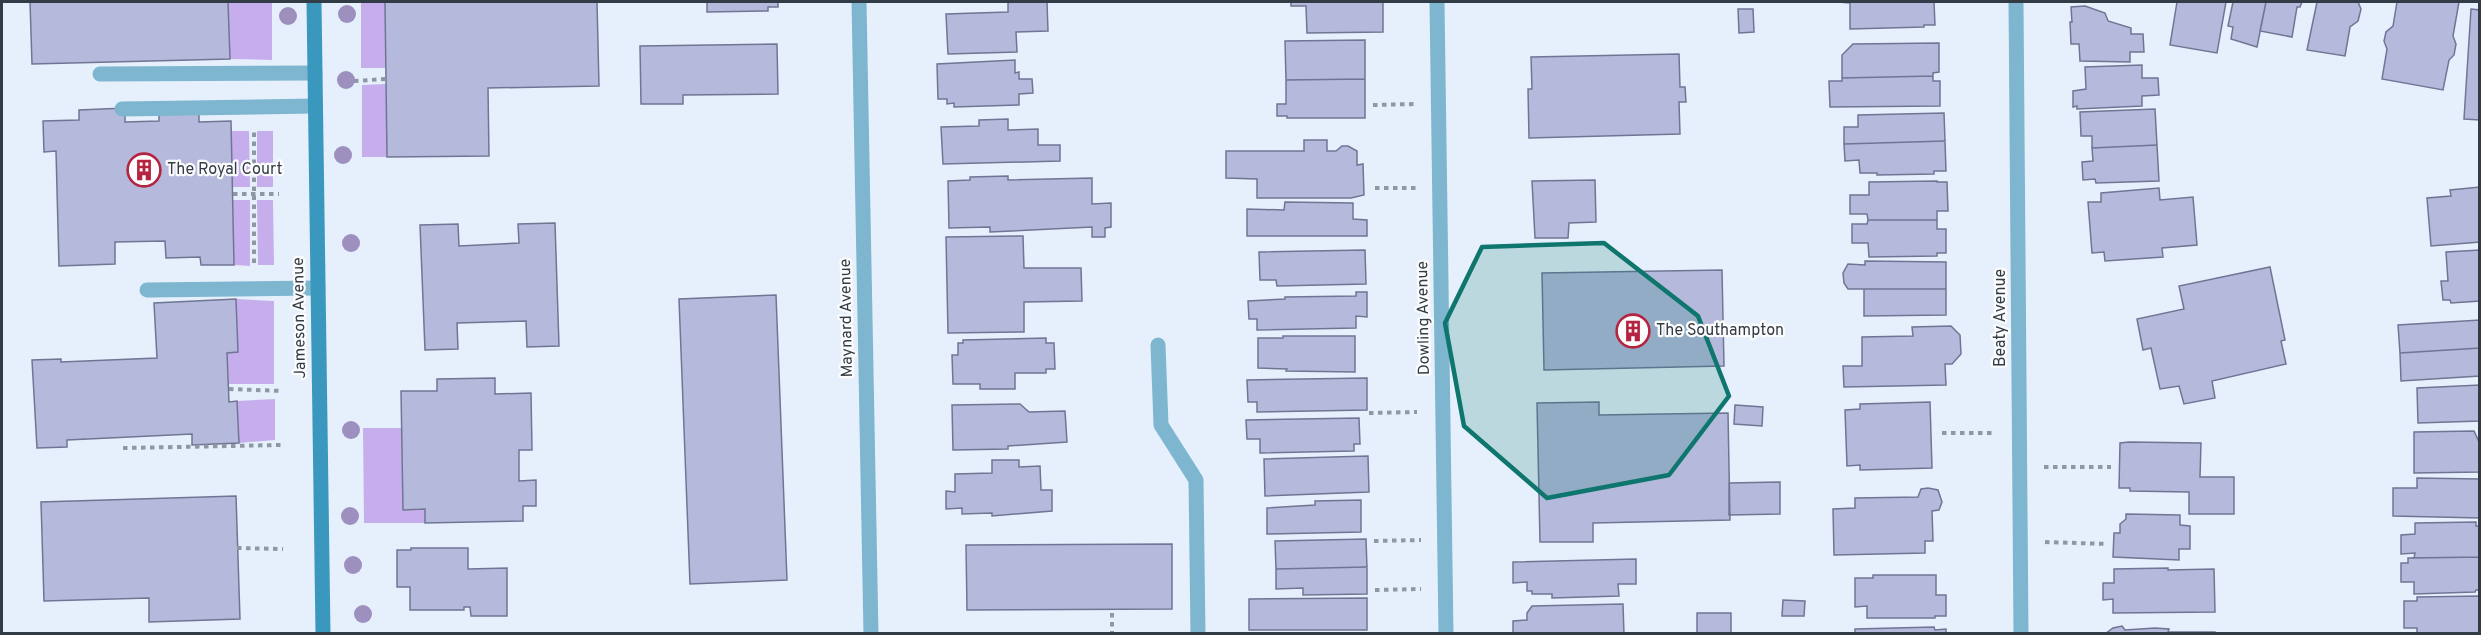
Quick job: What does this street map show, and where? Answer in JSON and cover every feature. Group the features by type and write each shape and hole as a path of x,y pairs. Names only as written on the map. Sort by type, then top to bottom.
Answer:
{"street":[{"name":"Jameson Avenue","path":"314,2 323,633"},
{"name":"Maynard Avenue","path":"860,2 871,633"},
{"name":"Dowling Avenue","path":"1437,2 1446,633"},
{"name":"Beaty Avenue","path":"2016,2 2021,633"},
{"path":"100,74 315,73"},
{"path":"122,109 315,106"},
{"path":"147,290 318,288"},
{"path":"1158,345 1161,425 1196,480 1198,633"}],"path":[{"path":"354,81 386,79"},
{"path":"1373,105 1419,104"},
{"path":"254,272 252,194 254,130 262,130"},
{"path":"1375,188 1419,188"},
{"path":"233,194 279,194"},
{"path":"229,389 282,391"},
{"path":"1370,413 1421,412"},
{"path":"1942,433 1996,433"},
{"path":"123,448 282,445"},
{"path":"2043,467 2111,467"},
{"path":"1374,541 1421,540"},
{"path":"2044,542 2108,544"},
{"path":"237,548 284,549"},
{"path":"1375,590 1422,589"},
{"path":"1112,613 1112,633"}],"highlighted area":[{"path":"1604,243 1698,316 1729,396 1669,475 1547,498 1464,426 1445,323 1482,247"}],"shaded area":[{"path":"228,2 272,2 272,60 230,59"},
{"path":"361,2 385,2 386,68 361,68"},
{"path":"386,84 387,157 362,157 362,85"},
{"path":"231,131 249,131 250,187 233,187"},
{"path":"257,131 273,131 273,187 257,187"},
{"path":"233,200 250,200 250,266 234,265"},
{"path":"257,200 273,200 274,265 258,265"},
{"path":"236,299 274,301 274,384 229,384 227,353 238,352"},
{"path":"275,399 275,440 239,443 237,401"},
{"path":"363,428 401,428 403,510 425,509 425,523 364,523"}],"building":[{"path":"30,2 228,2 230,59 32,64"},
{"path":"385,2 597,2 599,86 488,88 489,156 387,157"},
{"path":"707,2 778,2 778,7 768,7 768,11 707,12"},
{"path":"1008,2 1047,2 1048,31 1016,32 1017,52 948,54 946,14 1008,12"},
{"path":"1291,2 1383,2 1383,32 1307,33 1306,6 1291,6"},
{"path":"1838,2 1934,2 1935,25 1850,29 1850,3"},
{"path":"2177,2 2226,2 2217,53 2170,45"},
{"path":"2233,2 2266,2 2257,47 2231,39 2233,27 2228,26"},
{"path":"2266,2 2302,2 2300,7 2297,7 2292,37 2260,31"},
{"path":"2317,2 2358,2 2361,9 2358,21 2350,27 2345,56 2307,50"},
{"path":"2397,2 2459,2 2453,36 2456,44 2454,55 2449,60 2443,90 2382,79 2387,49 2384,41 2386,32 2393,26"},
{"path":"2085,6 2105,13 2108,21 2131,28 2131,34 2143,34 2144,52 2130,52 2130,62 2080,61 2079,44 2071,44 2071,7"},
{"path":"1738,9 1753,9 1754,32 1739,33"},
{"path":"2471,9 2480,10 2480,120 2464,119"},
{"path":"1365,40 1365,79 1286,80 1285,41"},
{"path":"1939,43 1939,72 1933,73 1933,76 1842,78 1842,55 1853,44"},
{"path":"777,44 778,94 683,95 683,104 641,104 640,46"},
{"path":"1679,54 1680,87 1685,87 1686,102 1679,102 1680,134 1529,138 1528,89 1532,89 1531,57"},
{"path":"1015,60 1015,73 1019,72 1019,79 1032,79 1033,93 1019,94 1019,105 954,107 954,103 947,104 947,99 938,99 937,64"},
{"path":"2142,65 2142,78 2158,78 2159,95 2142,96 2142,106 2077,109 2077,106 2073,107 2073,91 2086,89 2085,67"},
{"path":"1933,76 1933,81 1940,81 1940,106 1830,107 1829,81 1842,81 1842,78"},
{"path":"1365,79 1365,118 1277,116 1277,104 1286,104 1286,80"},
{"name":"The Royal Court","path":"199,106 199,122 231,121 234,265 201,265 200,257 166,258 165,241 115,242 115,264 59,266 56,151 44,152 43,121 79,120 79,110 125,108 125,122 159,121 159,107"},
{"path":"2155,109 2157,145 2092,148 2092,136 2081,136 2080,112"},
{"path":"1944,113 1945,141 1844,144 1844,127 1858,127 1858,115"},
{"path":"1008,119 1008,130 1038,129 1038,145 1060,145 1060,161 943,164 941,127 979,126 979,120"},
{"path":"1304,140 1327,140 1327,151 1336,151 1342,146 1348,146 1357,151 1357,165 1363,164 1364,195 1351,198 1257,198 1257,179 1226,178 1226,151 1304,151"},
{"path":"1945,141 1946,171 1934,171 1934,174 1860,173 1859,160 1845,161 1844,144"},
{"path":"2157,145 2159,181 2096,183 2095,179 2083,180 2082,162 2093,161 2092,148"},
{"path":"1008,176 1008,180 1092,178 1092,204 1111,203 1111,227 1105,228 1105,237 1092,237 1092,227 990,232 990,227 949,228 948,181 970,180 970,177"},
{"path":"1595,180 1596,222 1569,223 1568,238 1535,238 1532,181"},
{"path":"1869,182 1947,182 1948,211 1937,211 1937,220 1868,220 1867,214 1850,214 1850,195 1869,195"},
{"path":"2480,187 2480,242 2431,246 2427,198 2451,196 2450,190"},
{"path":"2159,188 2160,200 2193,197 2197,245 2162,248 2163,257 2105,261 2104,252 2092,253 2088,202 2101,202 2101,193"},
{"path":"1285,202 1353,203 1353,219 1367,220 1367,236 1247,236 1247,209 1284,210"},
{"path":"1868,220 1937,220 1937,229 1946,229 1946,253 1937,253 1937,256 1869,257 1868,243 1852,243 1852,224 1867,224"},
{"path":"555,223 559,346 527,347 526,321 457,323 458,349 425,350 420,225 458,224 459,246 519,243 518,224"},
{"path":"1023,236 1024,268 1081,268 1082,301 1024,302 1024,332 948,333 946,237"},
{"path":"1365,250 1366,284 1277,286 1276,280 1260,280 1259,252"},
{"path":"2480,250 2480,301 2451,303 2450,300 2443,300 2441,281 2448,281 2446,252"},
{"path":"1865,261 1946,262 1946,289 1848,289 1844,283 1843,273 1848,264 1865,265"},
{"path":"2270,267 2285,340 2281,341 2286,364 2212,381 2215,398 2184,404 2179,386 2160,389 2151,348 2143,350 2137,319 2184,309 2179,286"},
{"name":"The Southampton","path":"1722,270 1724,366 1544,370 1542,273"},
{"path":"1864,289 1946,289 1946,315 1864,316"},
{"path":"1356,292 1367,292 1367,317 1356,316 1356,328 1257,330 1257,319 1249,319 1248,301 1285,299 1285,297 1356,296"},
{"path":"776,295 787,580 690,584 679,299"},
{"path":"236,299 238,352 227,353 229,402 237,401 239,443 192,445 192,434 67,440 67,447 37,448 32,360 61,359 61,362 157,358 154,303"},
{"path":"2480,320 2480,348 2400,353 2398,325"},
{"path":"1951,326 1960,335 1961,354 1952,364 1945,364 1946,385 1844,387 1843,366 1862,366 1862,337 1913,336 1912,327"},
{"path":"1283,336 1355,336 1355,372 1286,371 1287,369 1258,368 1258,338 1283,338"},
{"path":"1046,338 1046,343 1054,343 1055,369 1046,369 1046,373 1015,373 1015,389 980,389 980,384 953,384 952,355 958,355 958,343 963,343 963,340"},
{"path":"2480,348 2480,376 2401,381 2400,353"},
{"path":"495,378 495,394 531,393 532,450 519,450 519,481 536,480 536,506 523,506 523,521 425,523 425,509 403,510 401,391 437,391 437,379"},
{"path":"1367,378 1367,410 1257,412 1257,402 1248,402 1247,380"},
{"path":"2480,385 2480,421 2418,423 2417,388"},
{"path":"1599,402 1599,415 1728,413 1730,520 1593,523 1593,542 1540,542 1537,403"},
{"path":"1930,402 1932,468 1860,470 1860,465 1847,466 1845,410 1860,409 1860,404"},
{"path":"1020,404 1029,412 1065,411 1067,442 1008,446 1008,449 953,450 952,405"},
{"path":"1735,405 1763,407 1762,426 1734,424"},
{"path":"1359,418 1360,444 1354,444 1354,451 1260,453 1260,439 1247,439 1246,420"},
{"path":"2474,431 2480,444 2480,472 2414,473 2414,432"},
{"path":"2120,443 2201,443 2200,477 2234,477 2234,514 2189,514 2189,492 2130,491 2130,488 2119,488"},
{"path":"1368,456 1369,492 1265,496 1264,459"},
{"path":"992,460 1019,460 1019,467 1040,466 1041,490 1052,490 1052,511 992,516 992,513 962,514 962,508 946,509 946,491 955,492 955,474 992,473"},
{"path":"2417,478 2480,479 2480,518 2393,516 2393,488 2417,488"},
{"path":"1780,482 1780,514 1729,515 1729,483"},
{"path":"1921,489 1938,490 1942,502 1939,510 1932,511 1933,541 1925,541 1925,553 1834,555 1833,509 1855,508 1855,498 1918,497"},
{"path":"236,496 240,619 149,622 149,598 44,601 41,502"},
{"path":"1361,500 1361,532 1267,534 1267,508 1315,505 1315,501"},
{"path":"2126,514 2180,515 2180,525 2190,526 2190,549 2179,549 2179,560 2113,557 2114,533 2120,533 2120,524 2126,519"},
{"path":"2476,522 2476,526 2480,526 2480,557 2414,558 2415,553 2401,554 2401,535 2415,534 2415,523"},
{"path":"1366,539 1367,567 1276,569 1275,541"},
{"path":"1172,544 1172,609 967,610 966,545"},
{"path":"411,548 468,548 468,569 507,568 507,616 471,616 470,607 464,607 464,610 410,610 410,587 397,587 397,550 411,550"},
{"path":"2480,557 2480,590 2475,592 2414,594 2414,582 2401,582 2401,563 2408,563 2408,558"},
{"path":"1636,559 1636,584 1618,584 1619,596 1552,598 1552,594 1532,594 1532,591 1527,591 1527,582 1513,583 1513,562"},
{"path":"1367,567 1367,594 1303,595 1303,588 1276,589 1276,569"},
{"path":"2168,568 2168,570 2214,569 2215,612 2113,613 2113,599 2103,600 2103,583 2114,583 2114,569"},
{"path":"1873,575 1936,575 1936,595 1946,595 1946,616 1867,618 1867,606 1855,607 1855,578 1873,578"},
{"path":"2480,596 2480,634 2417,634 2417,628 2404,628 2404,601 2417,601 2417,597"},
{"path":"1367,598 1367,630 1249,630 1249,599"},
{"path":"1783,600 1805,601 1804,616 1782,616"},
{"path":"1623,604 1624,634 1513,634 1513,621 1527,620 1527,613 1532,606"},
{"path":"1697,613 1731,613 1731,634 1697,634"},
{"path":"2122,626 2125,630 2155,628 2169,629 2168,632 2215,632 2215,634 2105,634 2113,628"},
{"path":"1934,627 1935,630 1946,629 1946,634 1855,634 1855,629"}],"place":[{"name":"The Royal Court","path":"144,170"},
{"name":"The Southampton","path":"1633,331"}]}
